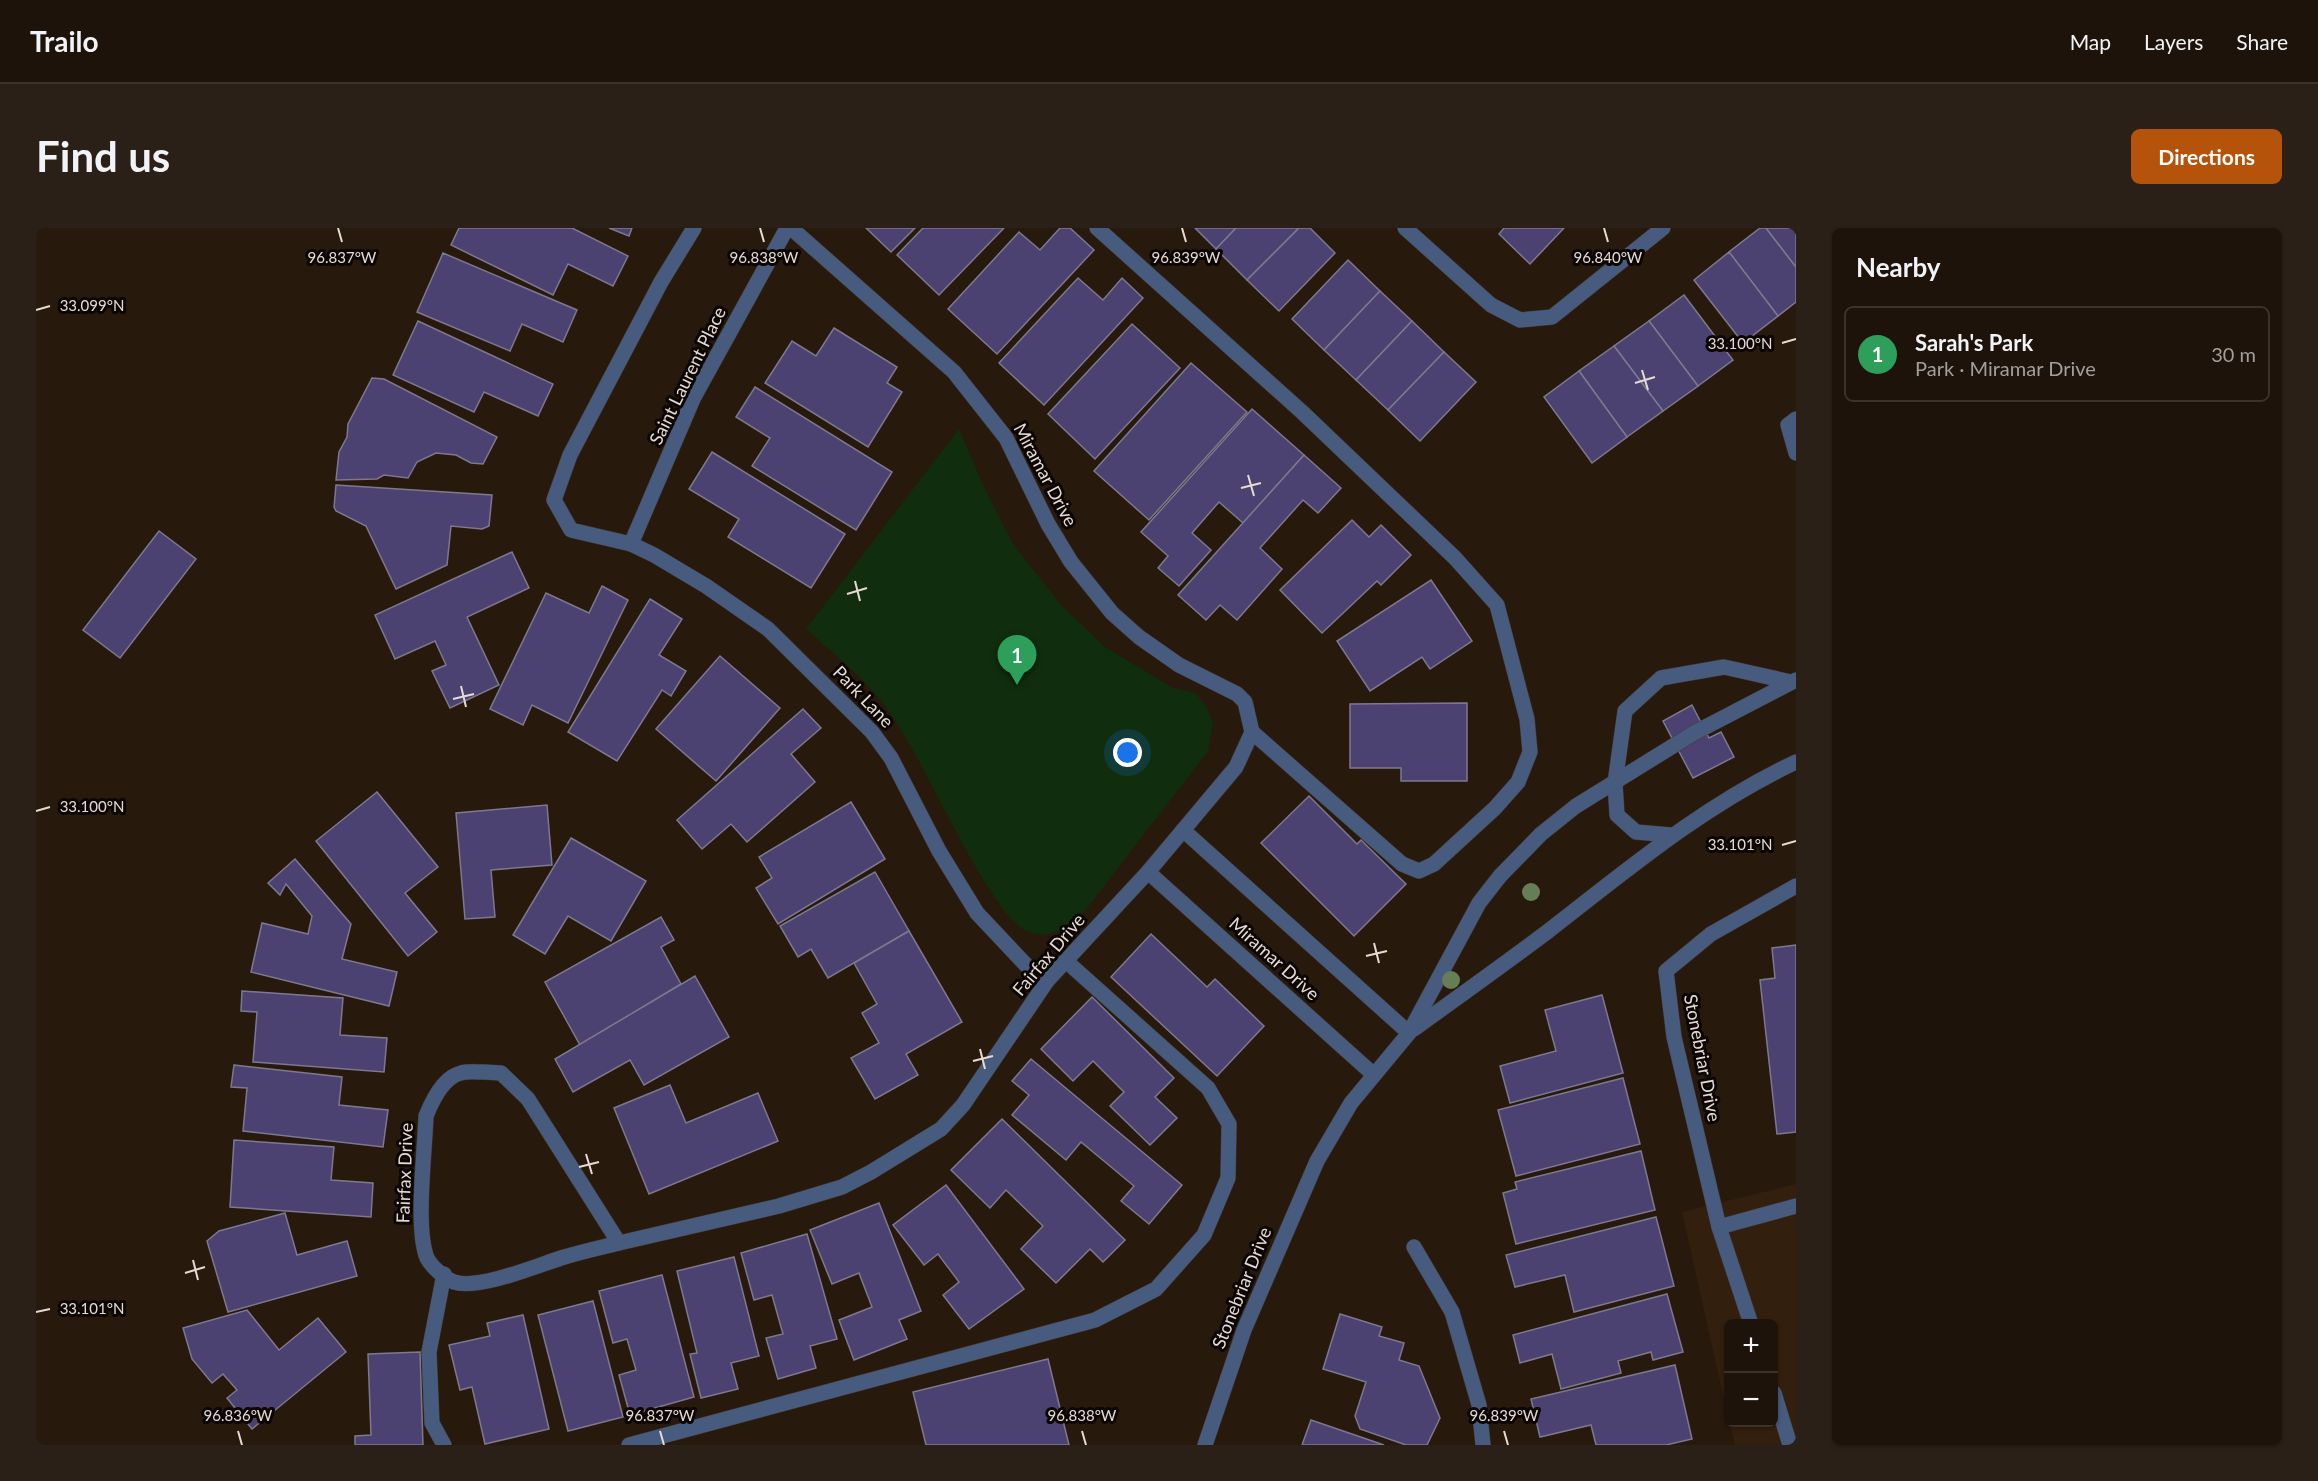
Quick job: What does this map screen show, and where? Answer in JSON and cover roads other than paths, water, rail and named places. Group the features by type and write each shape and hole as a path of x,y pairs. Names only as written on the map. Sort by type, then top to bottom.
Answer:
{"street":[{"name":"Park Lane","path":"694,228 661,282 570,456 555,500 570,530 631,544 654,555 706,586 768,629 872,732 891,758 939,851 977,913 1026,964 1047,981"},
{"name":"Saint Laurent Place","path":"631,544 693,399 789,228"},
{"name":"Miramar Drive","path":"789,228 954,372 1006,438 1054,534 1071,562 1112,613 1139,637 1179,665 1237,694 1245,702 1252,732"},
{"path":"1097,228 1302,412 1455,558 1497,605 1527,719 1530,752 1518,782 1495,808 1434,864 1419,871 1402,864 1252,732"},
{"path":"1405,228 1491,305 1520,320 1552,316 1663,228"},
{"path":"1796,419 1788,425 1796,453"},
{"name":"Stonebriar Drive","path":"1671,835 1636,832 1617,815 1615,783 1625,711 1661,678 1724,667 1793,681"},
{"name":"Stonebriar Drive","path":"1205,1445 1244,1330 1317,1161 1351,1103 1409,1033 1479,903 1500,876 1541,834 1576,806 1694,733 1793,681"},
{"name":"Fairfax Drive","path":"619,1243 528,1099 501,1073 460,1072 446,1082 433,1100 426,1116 422,1222 423,1242 428,1258 434,1268 454,1282 477,1282 504,1277 561,1258 779,1206 842,1187 941,1129 963,1105 1047,981 1148,872 1236,767 1252,732"},
{"name":"Stonebriar Drive","path":"1409,1033 1536,940 1671,835 1761,778 1796,762"},
{"name":"Miramar Drive","path":"1183,830 1409,1033"},
{"name":"Miramar Drive","path":"1148,872 1374,1075"},
{"name":"Stonebriar Drive","path":"1719,1227 1674,1037 1666,971 1711,934 1796,886"},
{"path":"629,1445 1095,1320 1156,1289 1204,1235 1228,1178 1229,1124 1208,1088 1065,961"},
{"path":"1750,1319 1719,1227 1796,1206"},
{"path":"1414,1248 1452,1312 1479,1405 1483,1445"},
{"path":"444,1274 429,1353 432,1423 444,1445"},
{"path":"1778,1408 1790,1445"}],"place":[{"name":"Sarah's Park","path":"1017,685"}]}
